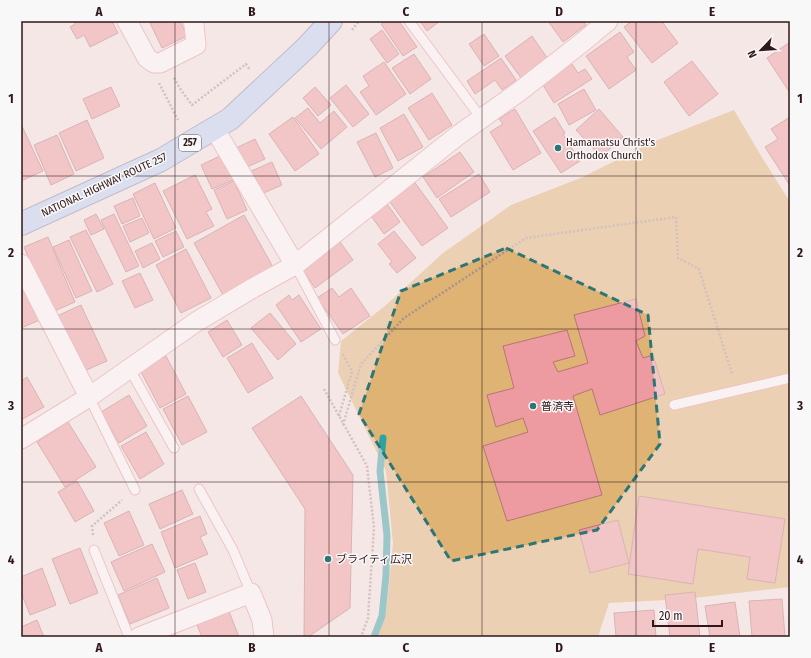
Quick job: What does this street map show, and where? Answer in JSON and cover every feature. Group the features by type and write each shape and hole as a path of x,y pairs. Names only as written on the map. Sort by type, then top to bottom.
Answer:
{"highway":[{"name":"NATIONAL HIGHWAY ROUTE 257","path":"21,224 161,160 230,119 307,47 331,21"}],"street":[{"path":"127,21 147,58 154,63 166,61 196,45 193,21"},
{"path":"21,439 89,397 196,322 295,265 481,118 526,86 608,21"},
{"path":"214,128 295,265"},
{"path":"21,264 89,397"},
{"path":"139,637 251,593 262,620 264,637"}],"lane":[{"path":"408,21 481,118"},
{"path":"295,265 335,340"},
{"path":"129,368 174,448"},
{"path":"674,405 790,378"},
{"path":"89,397 135,490"},
{"path":"199,489 233,550 251,593"},
{"path":"94,550 129,637"}],"path":[{"path":"166,61 181,90 192,105 246,64 252,72"},
{"path":"159,82 178,120"},
{"path":"343,425 361,364 404,318 526,238 676,217 678,258 699,269 737,390"},
{"path":"335,340 352,371 338,416"},
{"path":"324,389 367,466 374,528 368,618 361,637"},
{"path":"94,550 92,526 135,490"}],"highlighted area":[{"path":"506,248 648,315 660,444 597,530 451,561 359,414 401,291"}],"shaded area":[{"path":"734,110 790,202 790,587 685,599 609,603 598,637 378,637 386,613 393,543 386,471 338,373 341,341 386,305 443,253 511,205 583,177 650,143"}],"building":[{"path":"74,21 112,21 118,33 90,47 84,35 77,39 70,27 75,24"},
{"path":"154,21 180,21 187,36 162,48 150,23"},
{"path":"386,21 399,21 417,47 403,56 381,24"},
{"path":"420,21 440,21 427,31"},
{"path":"548,21 583,21 586,25 563,42"},
{"path":"632,21 667,21 663,23 678,43 652,63 624,27"},
{"path":"382,30 399,54 387,63 370,39"},
{"path":"620,32 634,52 627,57 636,70 609,89 586,56"},
{"path":"484,34 499,56 484,66 469,44"},
{"path":"532,36 548,59 521,78 505,56"},
{"path":"790,42 790,93 767,58"},
{"path":"414,54 431,79 410,94 392,68"},
{"path":"501,58 516,80 502,90 495,80 475,94 467,81"},
{"path":"570,61 578,73 585,69 592,79 554,103 540,80"},
{"path":"692,61 718,94 689,116 664,82"},
{"path":"384,62 406,94 376,115 360,92 369,86 363,76"},
{"path":"346,85 369,114 353,127 330,98"},
{"path":"111,87 120,106 92,119 83,99"},
{"path":"315,87 331,105 318,116 303,98"},
{"path":"584,89 596,110 569,125 558,104"},
{"path":"432,93 452,125 429,140 408,108"},
{"path":"308,108 320,123 334,111 347,127 321,149 295,118"},
{"path":"515,109 541,153 513,170 490,132 503,124 499,119"},
{"path":"599,109 623,137 601,157 576,130"},
{"path":"404,114 423,147 398,161 380,128"},
{"path":"293,117 319,154 295,171 269,134"},
{"name":"Hamamatsu Christ's Orthodox Church","path":"555,117 565,133 563,134 580,161 561,173 533,131"},
{"path":"790,117 789,184 765,147 778,139 771,129"},
{"path":"87,120 104,158 76,171 59,133"},
{"path":"21,124 43,171 21,181"},
{"path":"376,133 393,168 375,177 357,142"},
{"path":"57,135 74,174 51,185 34,145"},
{"path":"255,139 265,159 245,168 236,148"},
{"path":"460,152 474,172 437,198 423,177"},
{"path":"222,155 233,180 212,189 201,165"},
{"path":"272,162 282,185 259,195 249,172"},
{"path":"479,174 490,192 451,217 439,199"},
{"path":"195,175 212,209 206,212 214,226 187,239 163,191"},
{"path":"413,180 448,228 422,246 387,198"},
{"path":"234,181 247,210 227,219 214,190"},
{"path":"155,183 176,228 154,239 133,194"},
{"path":"133,198 140,216 122,224 114,206"},
{"path":"385,201 400,222 384,234 369,213"},
{"path":"96,214 104,229 91,235 84,220"},
{"path":"114,214 139,266 126,272 101,220"},
{"path":"244,215 273,267 223,295 194,243"},
{"path":"142,218 149,233 130,242 123,226"},
{"path":"86,230 113,284 97,292 70,237"},
{"path":"176,231 184,247 163,257 155,241"},
{"path":"394,231 416,258 397,273 389,264 392,262 378,244"},
{"path":"48,237 75,302 52,312 24,247"},
{"path":"338,239 353,260 315,288 300,266"},
{"path":"69,240 92,291 76,298 53,247"},
{"path":"152,243 160,259 143,268 135,251"},
{"path":"186,249 211,298 181,313 156,265"},
{"path":"140,273 153,300 135,308 122,281"},
{"path":"332,288 339,297 351,288 370,316 343,334 317,298"},
{"path":"27,290 40,320 21,328 21,293"},
{"path":"289,295 292,300 299,295 321,329 301,342 276,305"},
{"name":"普済寺","path":"636,299 645,336 636,341 643,358 653,355 665,394 600,415 592,389 573,396 602,495 507,521 483,446 528,432 523,418 496,427 487,395 514,388 503,346 567,330 575,356 553,362 558,372 588,363 574,315"},
{"path":"81,305 107,361 82,372 57,316"},
{"path":"270,313 296,344 278,360 251,328"},
{"path":"227,320 242,345 223,357 208,332"},
{"path":"252,343 273,378 248,393 227,358"},
{"path":"166,356 186,394 160,408 140,370"},
{"path":"27,377 44,407 21,420 21,381"},
{"path":"129,395 147,426 119,443 101,412"},
{"path":"188,396 207,432 182,445 163,409"},
{"name":"ブライティ広沢","path":"301,396 353,475 350,608 308,637 304,637 305,509 252,428"},
{"path":"68,422 96,467 65,487 37,442"},
{"path":"146,432 164,464 140,479 121,446"},
{"path":"77,481 94,511 75,522 58,492"},
{"path":"182,490 193,514 160,529 149,504"},
{"path":"639,496 785,519 775,583 747,579 750,557 698,549 693,584 628,574"},
{"path":"129,511 144,545 119,556 104,523"},
{"path":"200,516 207,534 200,537 208,554 175,568 161,532"},
{"path":"618,520 629,563 590,573 579,530"},
{"path":"152,544 165,572 124,591 111,562"},
{"path":"80,548 98,593 70,604 52,559"},
{"path":"195,563 206,592 188,599 177,570"},
{"path":"42,568 56,605 30,615 21,592 21,577"},
{"path":"157,578 169,608 130,624 118,595"},
{"path":"695,592 700,637 670,637 665,595"},
{"path":"782,599 785,637 752,637 749,601"},
{"path":"735,602 740,637 710,637 705,606"},
{"path":"227,606 239,637 202,637 194,618"},
{"path":"654,610 656,637 616,637 614,613"},
{"path":"37,620 44,637 21,637 21,627"}],"waterway":[{"path":"374,637 382,616 386,575 387,535 380,471 383,438"}],"place":[{"name":"Hamamatsu Christ's Orthodox Church","path":"558,148"},
{"name":"普済寺","path":"533,406"},
{"name":"ブライティ広沢","path":"328,559"}]}
